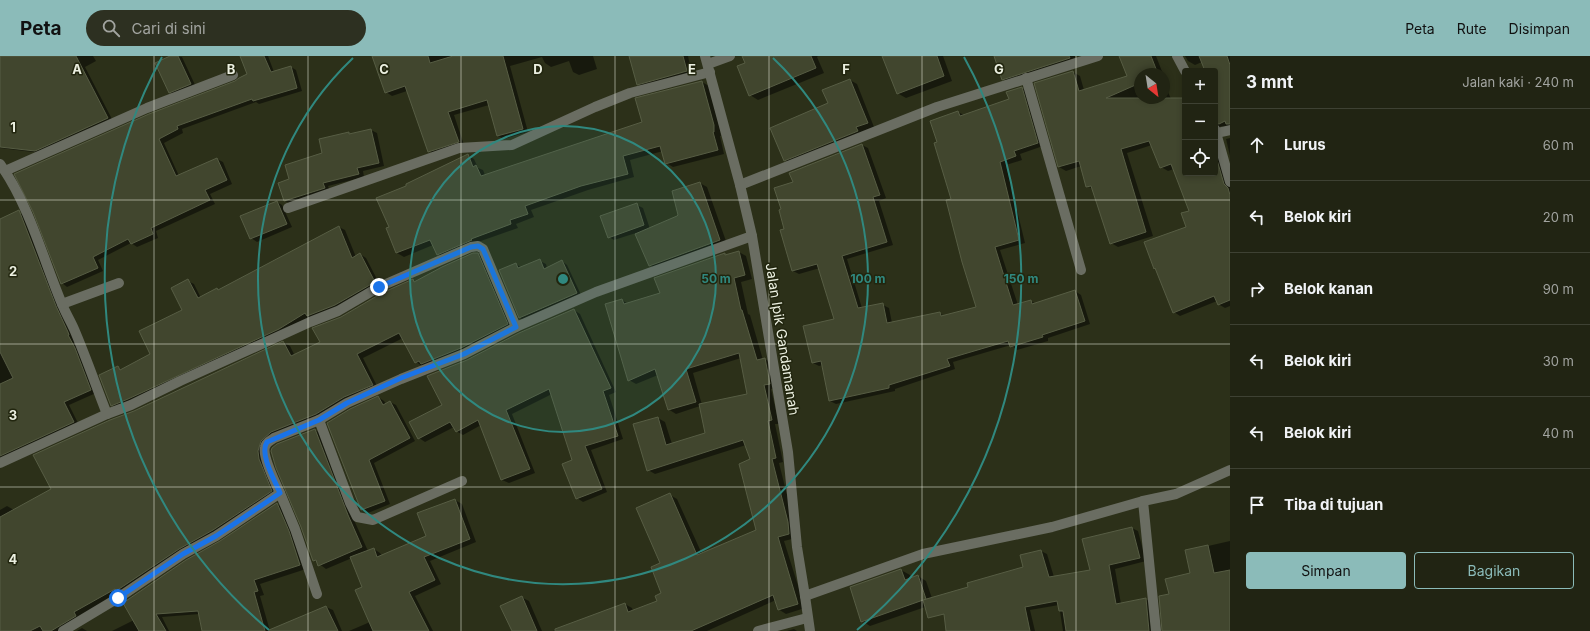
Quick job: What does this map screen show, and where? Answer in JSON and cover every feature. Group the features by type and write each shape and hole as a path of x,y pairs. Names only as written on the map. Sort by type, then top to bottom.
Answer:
{"street":[{"path":"288,208 459,148 512,145 595,107 730,56"},
{"path":"740,185 848,144 937,107 1098,56"},
{"path":"1177,56 1184,68"},
{"name":"Jalan Ipik Gandamanah","path":"708,64 752,236 788,452 797,547 806,596 807,618 810,631"},
{"path":"107,414 30,224 18,196 3,168 147,108 233,75"},
{"path":"1026,78 1080,270"},
{"path":"1218,131 1230,130"},
{"path":"1218,138 1230,182"},
{"path":"317,594 295,529 266,459 265,446 267,442 319,420 347,403 401,378 464,354 516,327 596,292 752,236"},
{"path":"0,463 107,414 131,405 310,322 338,311 379,287 471,247 478,246 483,249 516,327"},
{"path":"62,304 119,283"},
{"path":"319,420 350,503 357,517 373,520 462,481"},
{"path":"806,596 923,554 1052,527 1143,501 1176,494 1230,470"},
{"path":"63,631 118,598 183,554 216,536 280,493"},
{"path":"1143,501 1156,631"},
{"path":"758,631 807,618"}],"building":[{"path":"0,56 76,56 108,118 35,151 0,147"},
{"path":"170,56 178,56 191,84 169,93 155,63"},
{"path":"240,56 264,56 271,72 291,66 297,88 253,101 252,99 177,126 178,129 159,139 176,176 217,158 227,180 205,190 210,200 151,228 153,234 131,244 128,239 93,257 98,268 61,284 33,212 14,174 149,114 235,81 247,74"},
{"path":"372,56 428,56 430,63 453,56 503,56 523,129 497,136 487,100 448,112 459,142 428,152 405,86 385,93"},
{"path":"629,56 683,56 687,71 637,85"},
{"path":"742,56 811,56 816,68 749,96 737,66 745,63"},
{"path":"882,56 937,56 944,76 897,94"},
{"path":"994,56 1069,56 1070,58 1002,80"},
{"path":"1119,56 1151,56 1156,68 1134,68 1134,86 1106,98 1134,98 1134,104 1170,104 1170,98 1182,98 1182,176 1218,176 1218,163 1224,184 1228,188 1230,195 1230,300 1218,305 1214,296 1173,313 1144,242 1186,227 1181,213 1189,211 1171,164 1160,168 1149,141 1121,149 1146,232 1110,244 1091,186 1086,187 1079,161 1058,167 1034,83 1073,71 1079,91 1127,76"},
{"path":"1199,56 1227,56 1230,65 1230,124 1226,124 1225,121 1218,124 1218,68 1204,68"},
{"path":"850,79 868,123 856,127 858,131 784,161 770,128 828,103 822,90"},
{"path":"702,81 714,125 713,132 718,150 665,164 660,146 623,156 628,174 581,186 525,206 528,214 510,220 511,224 471,239 472,240 437,255 430,240 396,253 386,228 389,227 376,198 406,186 406,184 468,154 473,167 476,165 481,176 642,122 635,98"},
{"path":"1022,87 1038,143 1014,151 1016,156 1000,162 1019,240 995,247 1013,305 1031,300 1032,304 1075,290 1085,321 1042,335 1043,337 1010,347 1008,341 947,359 950,366 889,385 889,388 829,401 821,361 812,363 803,326 834,319 817,264 792,271 780,230 784,229 779,210 781,209 774,188 793,182 789,173 862,144 880,195 873,197 887,242 842,256 858,308 883,303 887,323 940,312 941,316 976,307 962,262 946,200 951,199 934,143 937,142 930,121 958,111 960,116 1009,99 1006,92"},
{"path":"371,129 379,163 357,168 359,174 323,183 325,188 284,201 278,183 289,179 285,165 322,153 319,139 349,132 349,134"},
{"path":"700,182 720,240 649,266 635,234 677,216 672,191"},
{"path":"277,201 287,224 250,239 240,216"},
{"path":"637,203 644,225 608,238 600,216"},
{"path":"19,210 56,306 75,348 91,390 64,402 74,422 0,456 0,384 13,378 0,352 0,219"},
{"path":"339,226 352,258 360,253 375,282 335,305 307,316 305,313 279,329 111,406 99,375 118,366 120,370 150,354 139,331 182,310 171,288 188,279 198,298 217,288 218,290"},
{"path":"739,251 745,275 734,278 741,310 757,360 765,358 770,384 764,385 772,420 768,421 776,458 772,459 788,522 789,534 778,537 798,604 778,610 773,595 691,631 555,631 555,629 625,603 628,612 657,601 655,596 661,593 651,567 660,563 636,508 670,493 697,555 756,530 739,464 750,459 743,440 647,471 633,424 658,417 666,445 705,433 699,404 747,394 739,353 686,369 696,402 668,410 655,369 628,381 605,304 622,299 624,304 660,293 654,278 725,253 725,255"},
{"path":"473,253 478,253 508,324 461,348 421,364 419,361 415,363 399,333 357,354 373,385 344,397 316,414 271,432 261,441 258,451 259,459 272,491 213,530 179,549 116,591 115,589 74,612 76,616 51,631 43,631 40,626 30,631 0,631 0,517 51,489 33,455 110,420 134,411 283,341 291,356 320,342 312,328 341,317 382,293 413,279 414,282"},
{"path":"540,259 544,269 562,260 577,293 519,318 499,270 516,263 518,268"},
{"path":"574,309 611,388 603,391 618,436 585,446 602,489 576,499 562,464 572,460 549,389 506,410 530,469 501,480 478,420 456,432 450,422 418,439 409,422 442,405 427,376 467,360 519,333"},
{"path":"378,396 383,405 390,401 410,438 369,460 385,501 361,510 327,423 350,409"},
{"path":"315,429 362,547 318,566 316,560 313,561 301,527 276,468 271,451 277,444"},
{"path":"455,499 470,539 424,557 435,580 409,592 429,631 373,631 355,590 362,587 350,557 374,548 377,557 426,536 417,513"},
{"path":"277,503 289,531 300,565 254,580 258,591 254,592 265,631 202,631 198,611 156,614 166,631 139,631 123,603 186,560 220,541"},
{"path":"1132,527 1140,558 1109,565 1116,604 1146,598 1149,631 1066,631 1063,611 1059,611 1057,601 1025,607 1030,631 946,631 944,614 928,618 923,600 968,587 967,583 1023,567 1020,555 1041,550 1049,577 1090,570 1082,539"},
{"path":"1208,545 1214,573 1230,570 1230,631 1162,631 1159,596 1169,594 1165,579 1190,573 1185,550"},
{"path":"901,569 905,580 918,575 926,599 861,622 850,587"},
{"path":"522,596 537,631 512,631 500,606"},
{"path":"326,606 338,631 269,631 269,630"}],"route":[{"path":"118,598 183,554 216,536 280,493 266,459 264,450 267,442 319,420 347,403 401,378 464,354 516,327 510,316 483,249 478,246 471,247 379,287"}]}
